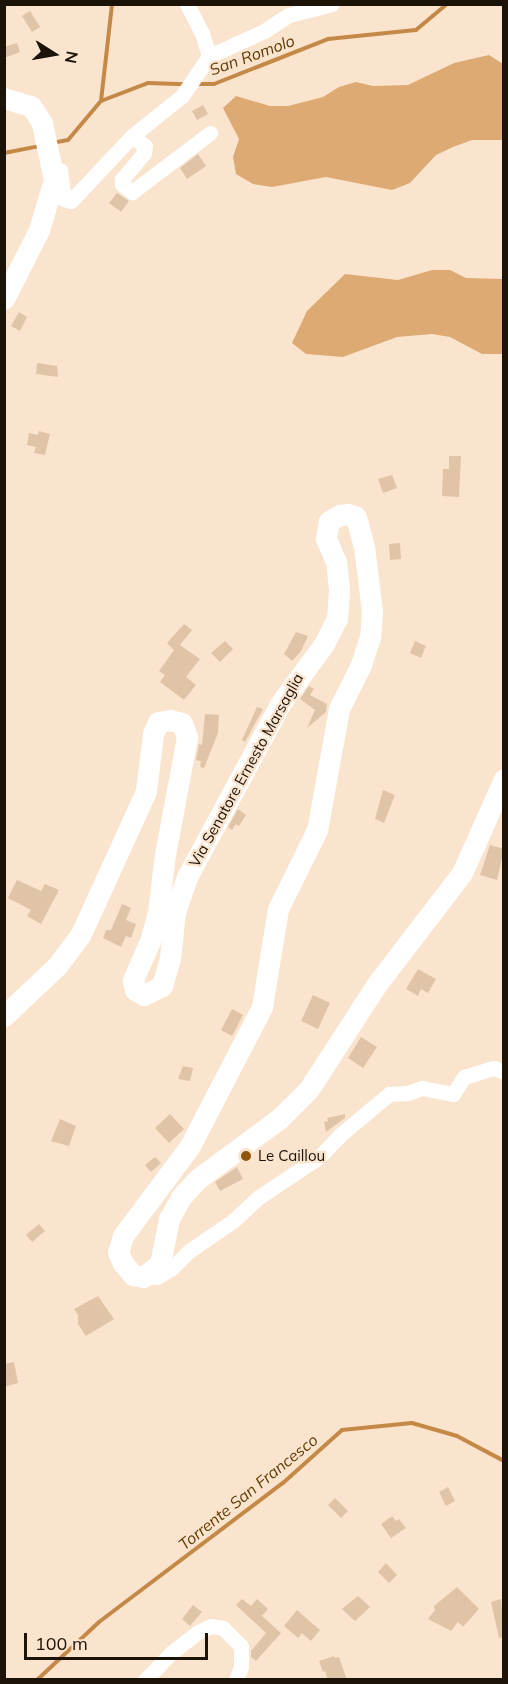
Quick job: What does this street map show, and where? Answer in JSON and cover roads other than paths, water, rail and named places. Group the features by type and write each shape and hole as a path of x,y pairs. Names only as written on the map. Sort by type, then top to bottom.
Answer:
{"street":[{"path":"187,4 202,33 208,56"},
{"path":"53,164 62,174 64,199 71,201 132,136 183,96 208,56 264,30 289,15 332,4"},
{"path":"4,98 31,106 42,123 53,164 53,190 39,230 4,299"},
{"path":"132,136 145,146 144,153 122,179 122,184 132,192 210,132"},
{"name":"Via Senatore Ernesto Marsaglia","path":"4,1016 57,966 80,936 146,791 153,734 158,722 170,720 182,723 187,737 179,793 165,854 158,912 150,941 133,980 135,990 144,995 162,986 170,958 176,912 187,877 280,704 324,644 337,619 339,589 336,562 326,538 329,521 340,515 347,514 356,517 364,546 370,586 370,637 361,665 339,709 317,830 278,909 262,1007 247,1039 190,1146 123,1236 118,1252 123,1263 134,1275 143,1278"},
{"path":"143,1278 160,1264 169,1219 182,1196 199,1178 279,1119 309,1089 377,984 462,873 504,779"},
{"path":"143,1278 157,1277 172,1268 189,1251 233,1221 259,1197 319,1157 389,1095 408,1093 422,1088 453,1094 464,1077 494,1068 504,1072"},
{"path":"145,1680 171,1653 198,1632 211,1626 224,1628 241,1646 241,1667 236,1680"}],"waterway":[{"path":"101,101 112,4"},
{"name":"San Romolo","path":"196,84 214,84 328,39 416,30 447,4"},
{"name":"San Romolo","path":"52,143 68,140 101,101 148,83 185,84"},
{"name":"San Romolo","path":"4,153 39,146"},
{"name":"Torrente San Francesco","path":"37,1680 99,1622 283,1483 342,1430 412,1423 457,1436 504,1461"}],"place":[{"name":"Le Caillou","path":"246,1156"}]}
